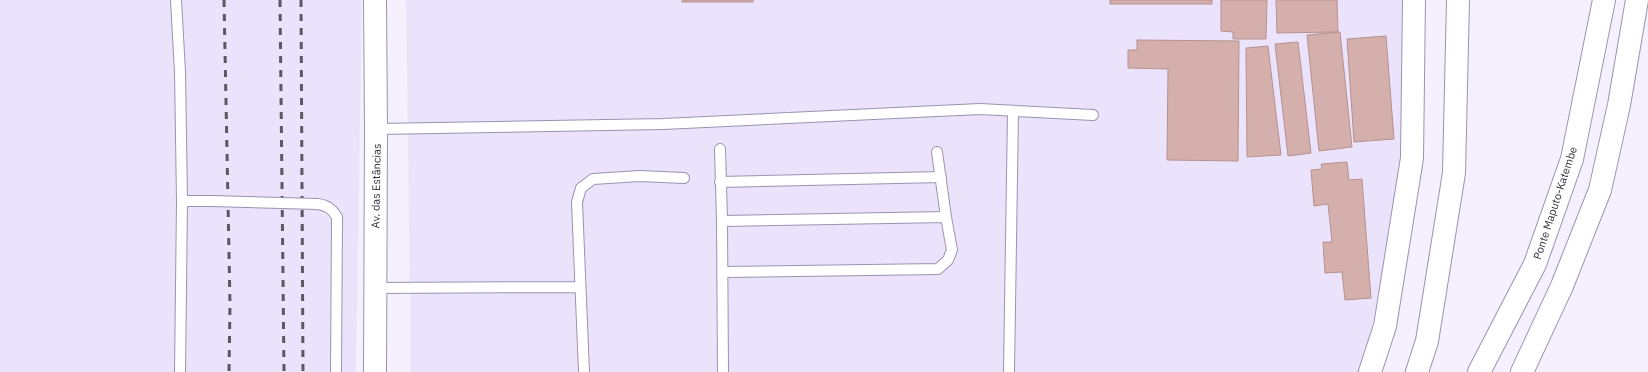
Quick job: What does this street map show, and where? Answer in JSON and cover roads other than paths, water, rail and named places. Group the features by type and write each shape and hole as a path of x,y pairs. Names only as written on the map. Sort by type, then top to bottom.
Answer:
{"main road":[{"name":"Av. das Estâncias","path":"375,0 375,372"},
{"path":"1370,372 1386,326 1412,158 1414,0"},
{"path":"1417,372 1427,341 1454,173 1458,0"},
{"name":"Ponte Maputo-Katembe","path":"1479,372 1535,264 1572,159 1604,0"},
{"path":"1522,372 1562,286 1600,190 1619,105 1637,0"}],"lane":[{"path":"176,0 180,72 182,201 180,372"},
{"path":"376,129 663,124 980,109 1093,115"},
{"path":"1009,372 1013,111"},
{"path":"720,149 723,372"},
{"path":"722,272 938,269 948,260 952,250 937,152"},
{"path":"584,372 577,202 581,188 594,179 640,176 684,178"},
{"path":"720,182 941,177"},
{"path":"182,201 317,204 326,205 333,210 337,217 336,372"},
{"path":"722,222 946,217"},
{"path":"375,288 580,287"}],"railway":[{"path":"224,0 230,304 229,372"},
{"path":"280,0 284,372"},
{"path":"301,0 303,372"}]}
